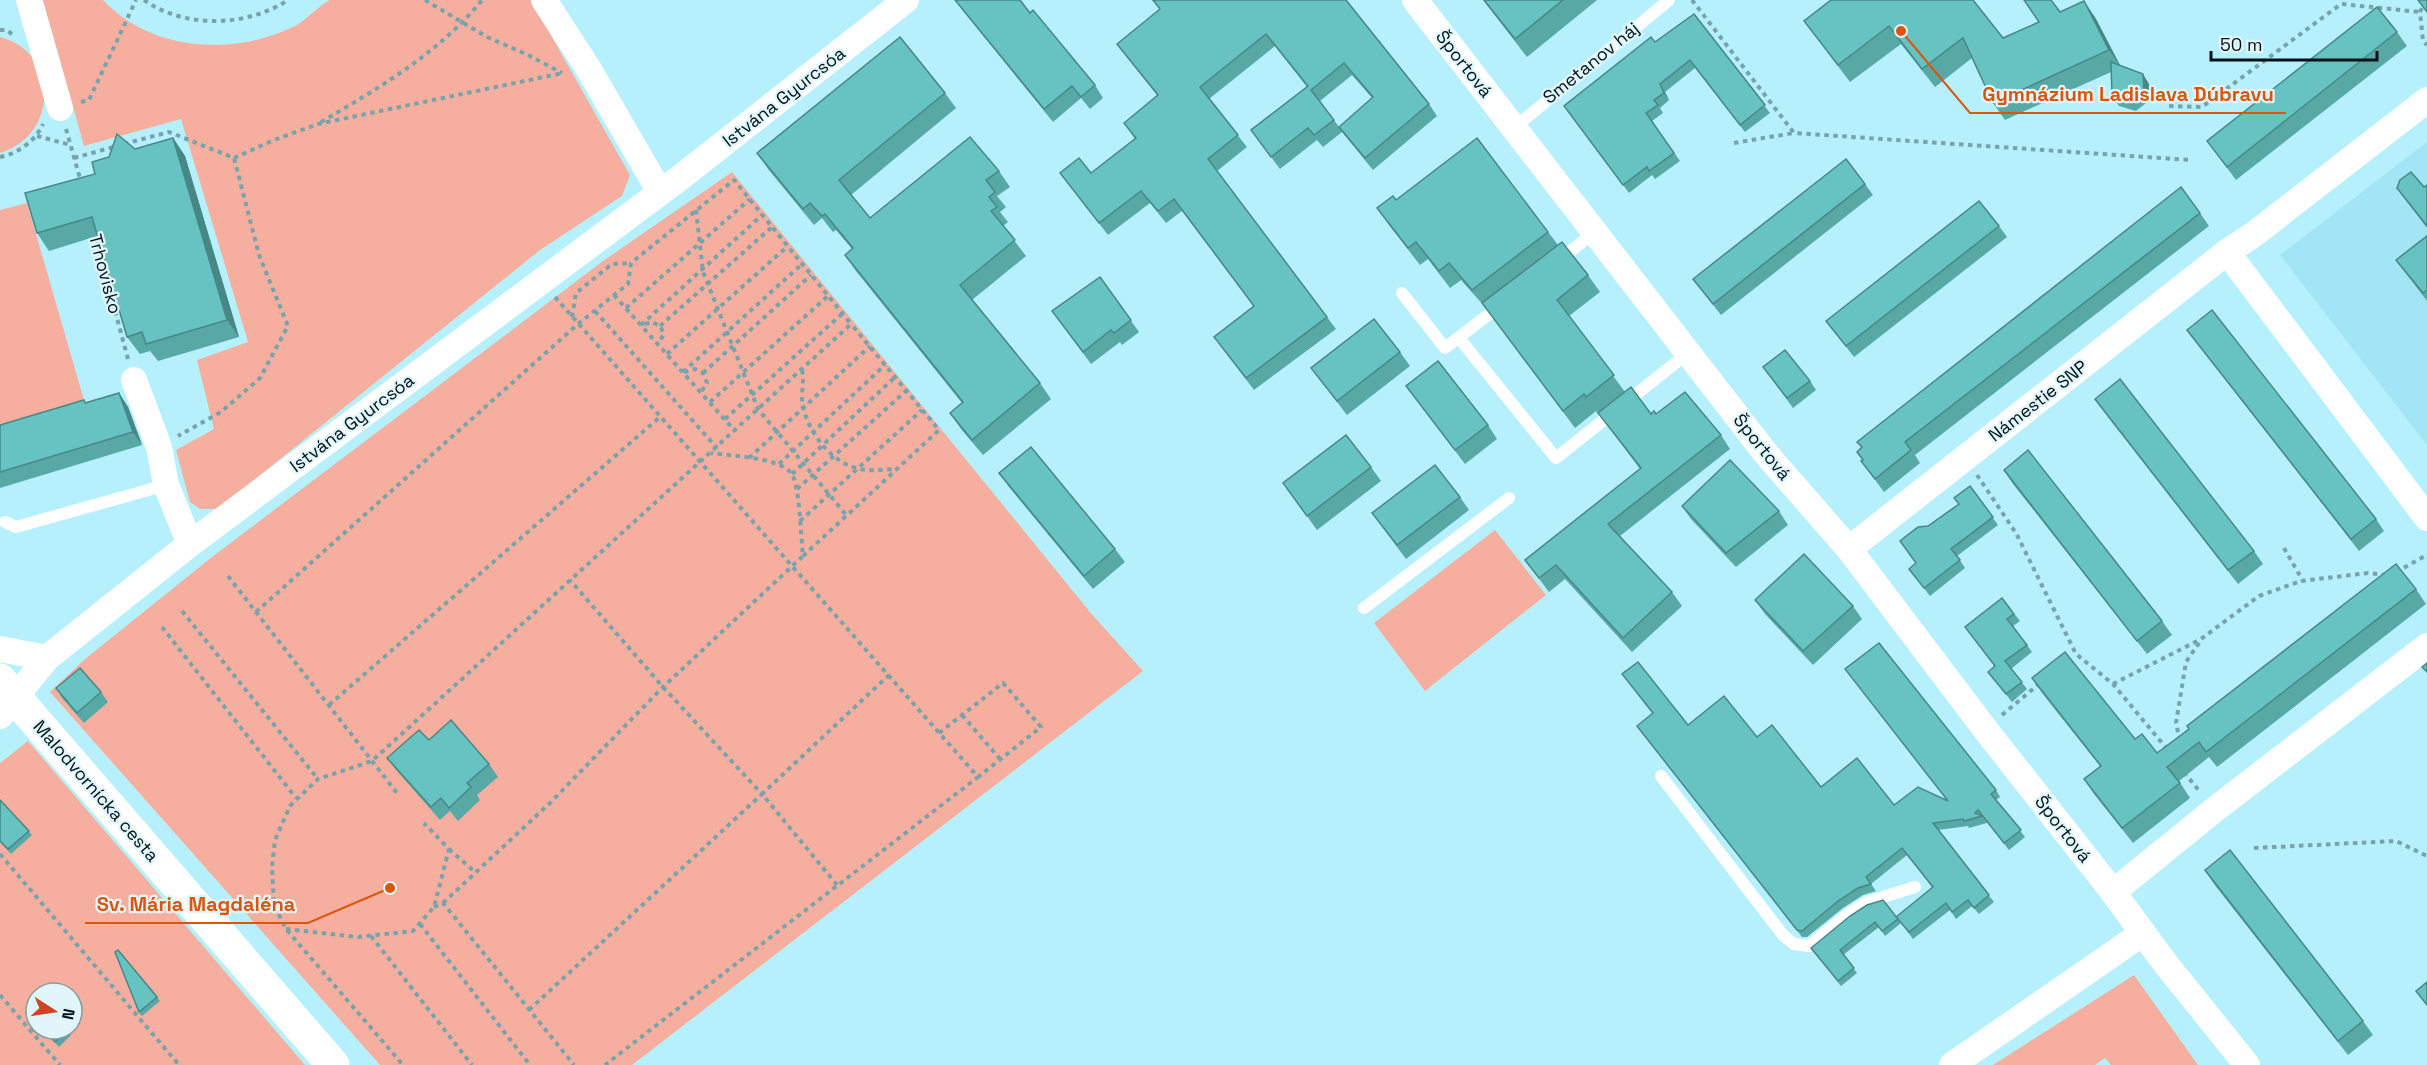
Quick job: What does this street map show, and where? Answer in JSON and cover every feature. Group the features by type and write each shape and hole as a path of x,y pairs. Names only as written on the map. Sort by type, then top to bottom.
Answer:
{"street":[{"path":"29,0 60,108"},
{"path":"544,0 583,61 660,192"},
{"name":"Istvána Gyurcsóa","path":"5,698 47,658 190,544 660,192 906,0"},
{"name":"Športová","path":"1415,0 1767,455 1849,549 1985,729 2247,1065"},
{"name":"Námestie SNP","path":"1849,549 2227,252 2253,235 2427,100"},
{"path":"2227,252 2427,518"},
{"path":"134,380 159,447 166,485 190,544"},
{"path":"2114,892 2218,807 2427,646"},
{"path":"0,649 47,658"},
{"name":"Malodvornícka cesta","path":"5,698 333,1065"},
{"path":"1952,1065 2143,933"}],"lane":[{"name":"Smetanov háj","path":"1514,128 1669,0"},
{"path":"1548,268 1594,232"},
{"path":"1402,293 1445,348 1512,296"},
{"path":"1459,338 1556,458 1688,353"},
{"path":"5,522 16,527 166,485"},
{"path":"1365,608 1509,498"},
{"path":"1661,776 1783,935 1794,944 1809,946 1848,914 1867,902 1915,887"}],"path":[{"path":"0,157 10,155 37,136 49,112 89,100 136,0"},
{"path":"144,0 187,18 230,21 272,10 288,0"},
{"path":"318,124 562,73 464,23 425,0"},
{"path":"74,158 169,132 234,158 318,124 396,78 464,23 482,0"},
{"path":"1692,0 1794,133"},
{"path":"2426,0 2420,12 2423,41 2427,45"},
{"path":"2169,106 2202,107 2341,4 2420,12"},
{"path":"60,108 83,191"},
{"path":"1734,143 1794,133 2190,160"},
{"path":"37,136 71,145"},
{"path":"159,447 221,412 260,378 288,326 258,255 234,158"},
{"path":"286,929 358,938 413,931 434,907 443,903 549,803 663,687 939,430 734,180 631,263 612,264 576,294 572,316"},
{"path":"626,308 750,199"},
{"path":"696,210 703,269 758,409 847,516"},
{"path":"641,325 762,215"},
{"name":"Trhovisko","path":"92,225 134,380"},
{"path":"660,326 772,227"},
{"path":"667,354 788,246"},
{"path":"256,612 578,324 628,284 631,263"},
{"path":"683,372 802,264"},
{"path":"703,373 811,275"},
{"path":"549,290 978,777"},
{"path":"614,295 735,430"},
{"path":"710,402 828,296"},
{"path":"595,311 717,448"},
{"path":"726,419 843,313"},
{"path":"641,325 652,322 660,326 664,334 658,344"},
{"path":"403,1065 286,929 274,905 272,867 275,840 290,806 318,779 372,761 851,324"},
{"path":"749,459 776,431 870,346"},
{"path":"779,464 885,365"},
{"path":"683,372 695,369 703,373 707,383 701,392"},
{"path":"802,369 803,408 813,432 823,445 834,456 857,469 897,469"},
{"path":"792,474 802,462 896,377"},
{"path":"797,489 906,391"},
{"path":"800,521 922,410"},
{"path":"329,705 660,417"},
{"path":"711,453 779,464 792,474 797,489 803,556"},
{"path":"1965,457 2016,533 2076,654 2113,684 2171,753"},
{"path":"2284,548 2303,581"},
{"path":"2113,684 2201,639 2259,596 2303,581 2368,573 2386,575 2427,555"},
{"path":"228,576 397,793"},
{"path":"570,580 663,687 762,794 837,885"},
{"path":"182,611 318,779"},
{"path":"162,627 296,798"},
{"path":"2181,744 2176,723 2186,662 2201,639"},
{"path":"529,1010 889,675"},
{"path":"1985,729 2048,676"},
{"path":"605,1065 1041,727 1003,683 939,733"},
{"path":"962,715 1000,759"},
{"path":"2183,766 2200,793 2218,807"},
{"path":"424,823 475,872"},
{"path":"2254,848 2396,841 2427,856"},
{"path":"434,907 449,849"},
{"path":"0,854 179,1065"},
{"path":"443,903 574,1065"},
{"path":"420,923 530,1065"},
{"path":"371,936 472,1065"},
{"path":"0,995 60,1065"}],"shaded area":[{"path":"43,0 103,0 123,18 146,31 196,44 222,45 248,42 297,25 330,0 531,0 630,175 622,196 540,250 218,509 200,509 190,502 176,450 214,429 197,360 248,342 181,119 84,146"},
{"path":"0,37 20,46 34,59 42,76 45,94 42,112 33,129 19,143 0,153"},
{"path":"2427,142 2427,445 2280,255"},
{"path":"732,172 1090,612 1143,671 632,1065 380,1065 50,692 85,659 212,557 603,261"},
{"path":"27,203 86,407 0,432 0,210"},
{"path":"1495,530 1546,595 1425,691 1374,623"},
{"path":"28,741 305,1065 0,1065 0,763"},
{"path":"2134,975 2198,1065 2111,1065 2105,1058 2095,1065 1993,1065"}],"building":[{"path":"955,0 1020,0 1030,13 1033,10 1095,85 1081,97 1072,86 1044,109"},
{"path":"1153,0 1346,0 1429,104 1365,158 1339,127 1373,97 1344,63 1311,90 1334,120 1314,135 1308,128 1271,157 1251,130 1308,86 1266,34 1200,87 1238,135 1208,159 1327,317 1246,378 1214,337 1254,306 1174,199 1158,211 1141,191 1099,223 1060,173 1079,158 1091,173 1136,138 1124,123 1158,95 1117,44 1160,9"},
{"path":"1484,0 1563,0 1515,39"},
{"path":"1831,0 1973,0 2003,38 2039,22 2024,0 2051,0 2060,12 2084,1 2109,50 1993,103 1963,38 1922,69 1889,26 1838,65 1804,21"},
{"path":"2418,0 2427,0 2427,12"},
{"path":"2377,7 2397,32 2227,167 2207,141"},
{"path":"1694,14 1765,105 1740,125 1690,60 1660,84 1664,93 1654,100 1658,105 1646,113 1674,153 1649,171 1647,167 1623,185 1564,106 1651,37 1655,42"},
{"path":"900,37 945,93 839,180 870,218 970,137 999,171 986,180 995,192 989,197 997,207 991,211 1015,240 960,285 1040,383 972,440 950,413 963,402 845,255 853,248 825,214 822,216 810,203 803,209 757,153"},
{"path":"2111,62 2143,74 2144,91 2130,102 2112,97"},
{"path":"117,134 135,149 173,138 227,320 146,344 142,332 127,337 92,217 37,233 25,193 95,174 92,162 109,157"},
{"path":"1477,138 1548,232 1472,290 1449,263 1439,271 1416,242 1408,248 1377,208 1393,196 1396,200"},
{"path":"1846,159 1865,184 1713,304 1693,279"},
{"path":"2411,172 2424,187 2427,185 2427,226 2397,188 2400,180"},
{"path":"2181,187 2200,213 1905,442 1911,450 1875,479 1861,461 1863,460 1857,452 1862,447 1857,442"},
{"path":"1979,201 1999,226 1846,346 1826,321"},
{"path":"2427,236 2427,290 2423,293 2396,260"},
{"path":"1562,242 1588,275 1557,300 1614,375 1586,397 1584,394 1563,411 1482,303"},
{"path":"1100,277 1131,320 1114,333 1111,330 1083,352 1052,311"},
{"path":"2212,310 2376,519 2351,539 2187,330"},
{"path":"1374,319 1400,352 1337,401 1311,368"},
{"path":"1785,350 1810,381 1787,398 1763,367"},
{"path":"1438,361 1488,425 1455,450 1406,386"},
{"path":"2120,379 2254,551 2228,570 2095,399"},
{"path":"1631,387 1651,414 1654,411 1656,414 1685,392 1721,435 1608,524 1672,592 1623,638 1556,565 1539,578 1525,560 1641,468 1598,413"},
{"path":"119,393 133,432 0,472 0,425 84,400 85,403"},
{"path":"1346,435 1371,467 1307,516 1283,483"},
{"path":"1031,447 1115,549 1084,576 999,473"},
{"path":"2028,450 2162,621 2137,641 2004,470"},
{"path":"1730,460 1779,511 1726,553 1682,506"},
{"path":"1435,465 1460,497 1397,545 1372,513"},
{"path":"1970,486 1993,517 1951,549 1960,560 1924,588 1909,569 1916,563 1900,541 1918,527 1928,526 1959,504 1954,498"},
{"path":"1804,554 1853,606 1803,651 1755,600"},
{"path":"2396,564 2416,589 2206,752 2199,742 2167,767 2180,783 2122,828 2084,779 2101,766 2032,678 2065,652 2135,739 2142,734 2157,753 2189,729 2187,726"},
{"path":"2002,598 2014,614 2007,619 2027,645 2005,661 2022,682 2006,694 1988,672 1995,666 1965,627"},
{"path":"1879,643 1996,790 1991,794 2021,830 2004,843 1978,810 1975,813 1982,816 1964,821 1963,819 1933,823 1989,895 1974,908 1968,900 1952,912 1946,903 1909,932 1896,917 1933,887 1902,848 1866,877 1871,884 1858,888 1838,901 1802,931 1797,930 1637,726 1653,713 1622,674 1638,662 1688,725 1724,696 1757,737 1772,725 1821,787 1857,758 1894,805 1918,787 1948,801 1845,669"},
{"path":"80,668 101,692 77,713 56,688"},
{"path":"451,720 489,764 467,783 471,787 449,808 441,798 431,807 387,758 419,730 429,740"},
{"path":"0,800 29,831 8,849 0,841"},
{"path":"2230,850 2363,1021 2338,1041 2205,870"},
{"path":"1883,900 1898,919 1882,931 1875,922 1840,950 1854,968 1838,981 1811,948 1850,916 1867,905"},
{"path":"118,950 157,997 139,1012 115,952"},
{"path":"2427,982 2427,1005 2416,991"}],"place":[{"name":"Gymnázium Ladislava Dúbravu","path":"1901,31"},
{"name":"Sv. Mária Magdaléna","path":"390,888"}]}
